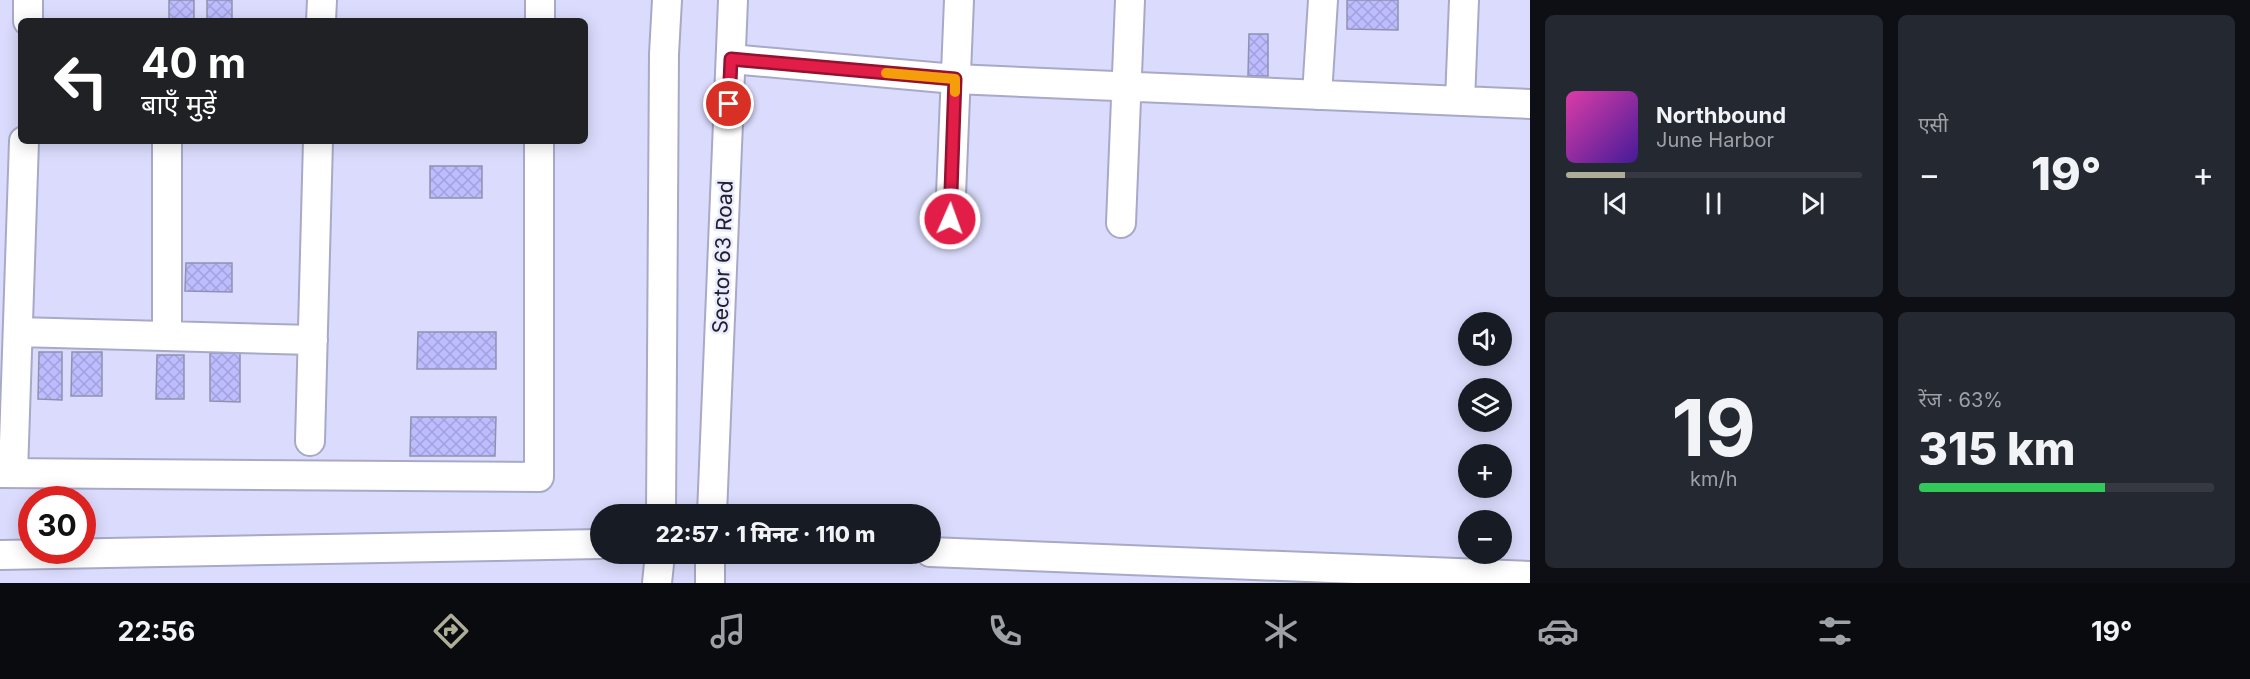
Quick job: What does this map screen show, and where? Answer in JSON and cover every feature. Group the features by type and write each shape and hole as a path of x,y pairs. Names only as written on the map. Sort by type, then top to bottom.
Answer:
{"street":[{"path":"28,0 28,18"},
{"path":"321,18 322,0"},
{"path":"540,0 540,18"},
{"path":"661,504 664,66 667,0"},
{"name":"Sector 63 Road","path":"712,504 734,0"},
{"path":"950,219 959,0"},
{"path":"1120,223 1130,0"},
{"path":"1317,95 1323,0"},
{"path":"1460,101 1464,0"},
{"path":"731,59 955,79 1530,104"},
{"path":"16,144 9,290 18,332 7,473 539,477 539,144"},
{"path":"167,144 167,336"},
{"path":"310,441 318,144"},
{"path":"18,332 313,340"},
{"path":"0,555 590,544"},
{"path":"941,552 1530,576"},
{"path":"657,583 659,564"},
{"path":"710,564 710,583"}],"building":[{"path":"169,0 194,0 194,18 169,18"},
{"path":"207,0 232,0 232,18 207,18"},
{"path":"1347,0 1398,0 1398,30 1347,29"},
{"path":"1249,34 1268,34 1268,76 1248,76"},
{"path":"430,166 482,166 482,198 430,198"},
{"path":"186,263 232,263 232,292 185,291"},
{"path":"418,332 496,332 496,369 417,369"},
{"path":"39,352 62,352 62,400 38,399"},
{"path":"72,352 102,352 102,396 71,396"},
{"path":"210,353 240,353 240,402 210,401"},
{"path":"157,355 184,355 184,399 156,399"},
{"path":"411,417 496,417 495,456 410,456"}],"slow traffic":[{"path":"886,73 955,79 955,92"}],"route":[{"path":"729,104 731,59 955,79 950,219"}]}
